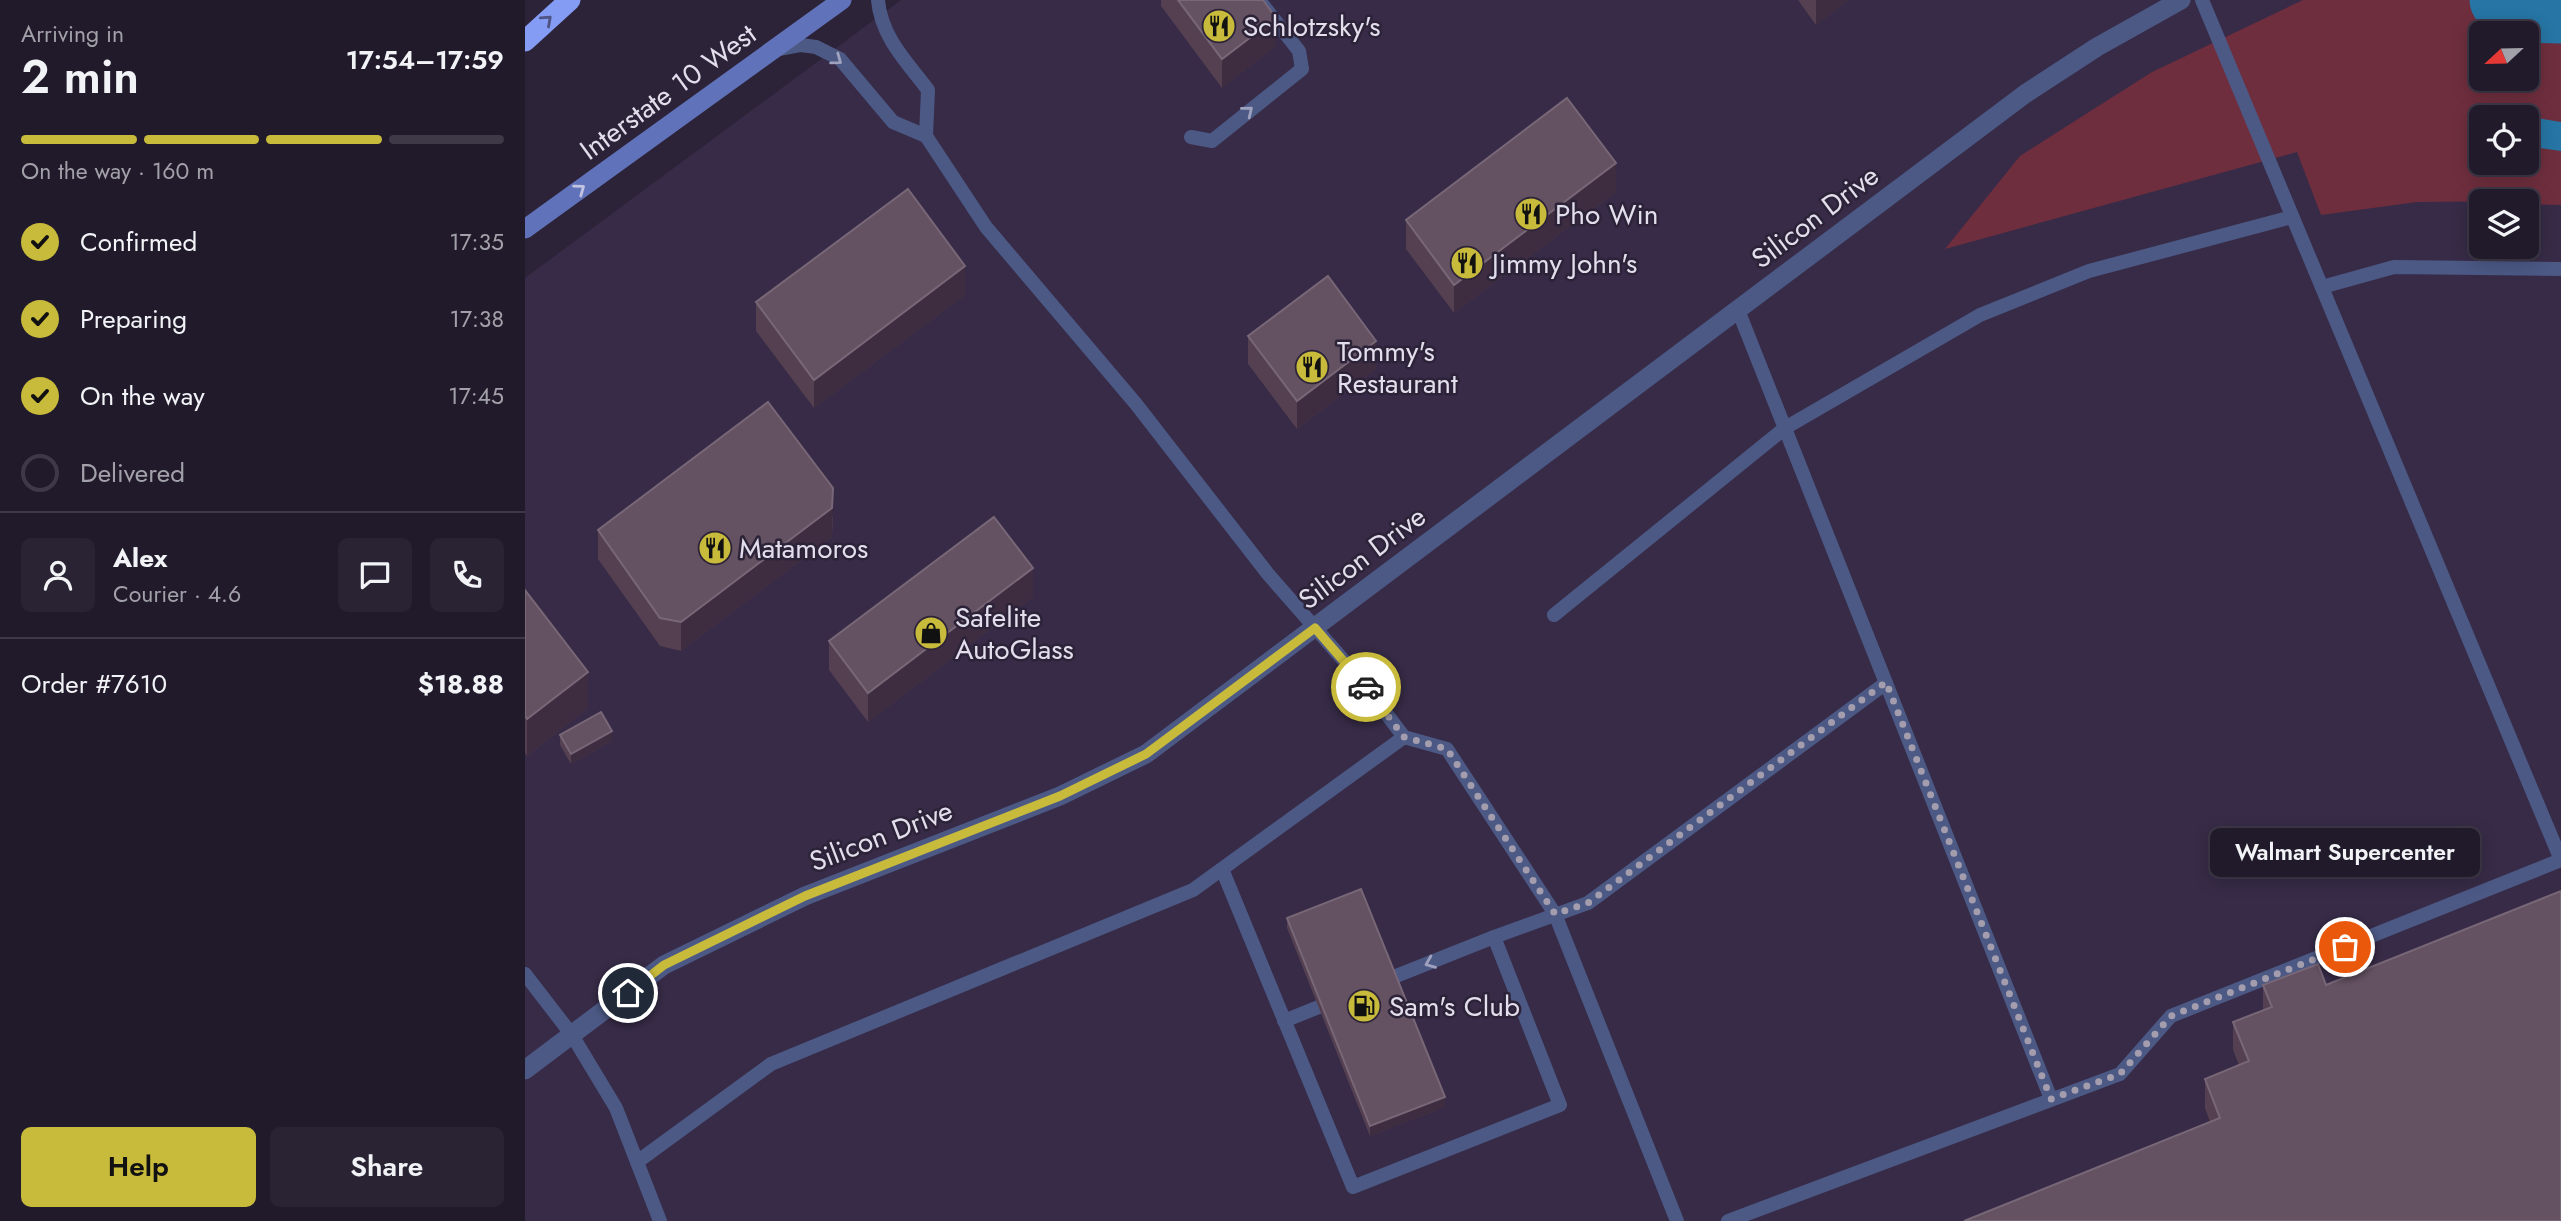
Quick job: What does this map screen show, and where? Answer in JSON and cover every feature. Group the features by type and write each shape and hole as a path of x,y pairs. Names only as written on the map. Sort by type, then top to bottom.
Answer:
{"highway":[{"path":"525,41 570,0"}],"main road":[{"name":"Interstate 10 West","path":"525,229 842,0"}],"street":[{"name":"Silicon Drive","path":"525,1070 664,965 805,896 1060,796 1146,754 2025,94 2103,43 2181,0"}],"lane":[{"path":"878,0 879,18 889,39 928,90 926,136"},
{"path":"1191,137 1212,141 1302,69 1299,51 1259,0"},
{"path":"1728,1221 1761,1215 2120,1074 2171,1016 2561,860 2202,0"},
{"path":"773,50 801,45 817,47 840,59 893,122 926,136 986,227 1136,404 1259,563 1360,679 1404,737 1447,749 1555,914 1677,1221"},
{"path":"1554,615 1785,428 1980,316 2089,271 2292,217"},
{"path":"2322,287 2394,267 2561,269"},
{"path":"1738,310 2051,1099"},
{"path":"1370,986 1588,903 1886,682"},
{"path":"637,1162 771,1064 1193,890 1404,737"},
{"path":"1222,869 1353,1187 1560,1104 1493,937"},
{"path":"525,974 572,1035 616,1108 660,1221"},
{"path":"1284,1021 1346,996"}],"shaded area":[{"path":"901,0 2561,0 2561,1221 525,1221 525,278"},
{"path":"2303,0 2561,0 2561,205 2539,204 2539,189 2469,189 2469,202 2417,202 2321,215 2297,152 1945,249 2020,156 2152,72"}],"water":[{"path":"2539,118 2561,122 2561,151 2539,148"}],"building":[{"path":"1178,0 1263,0 1276,18 1222,59"},
{"path":"1567,98 1616,163 1454,285 1406,220"},
{"path":"908,189 965,266 814,380 756,302"},
{"name":"Tommy's Restaurant","path":"1328,276 1376,341 1297,401 1248,336"},
{"name":"Matamoros","path":"768,402 833,488 832,508 681,622 660,618 598,530"},
{"path":"994,517 1033,568 868,693 829,641"},
{"path":"525,590 588,672 527,719 525,716"},
{"path":"601,712 612,731 571,754 560,735"},
{"path":"1361,889 1445,1097 1370,1126 1287,918"},
{"path":"2561,891 2561,1221 1964,1221 2220,1118 2205,1079 2249,1061 2233,1022 2272,1007 2263,985 2318,964 2326,985"}],"waterway":[{"path":"2501,0 2528,11 2561,12"}],"way so far":[{"path":"1366,687 1404,737 1447,749 1555,914 1588,903 1886,682 2051,1099 2120,1074 2171,1016 2345,947"}],"place":[{"name":"Schlotzsky's","path":"1219,26"},
{"name":"Pho Win","path":"1531,214"},
{"name":"Jimmy John's","path":"1467,263"},
{"name":"Tommy's Restaurant","path":"1312,367"},
{"name":"Matamoros","path":"715,548"},
{"name":"Safelite AutoGlass","path":"931,633"},
{"name":"Walmart Supercenter","path":"2345,947"},
{"name":"Sam's Club","path":"1364,1006"}],"route":[{"path":"628,993 664,965 805,896 1060,796 1146,754 1315,628 1366,687"}]}
